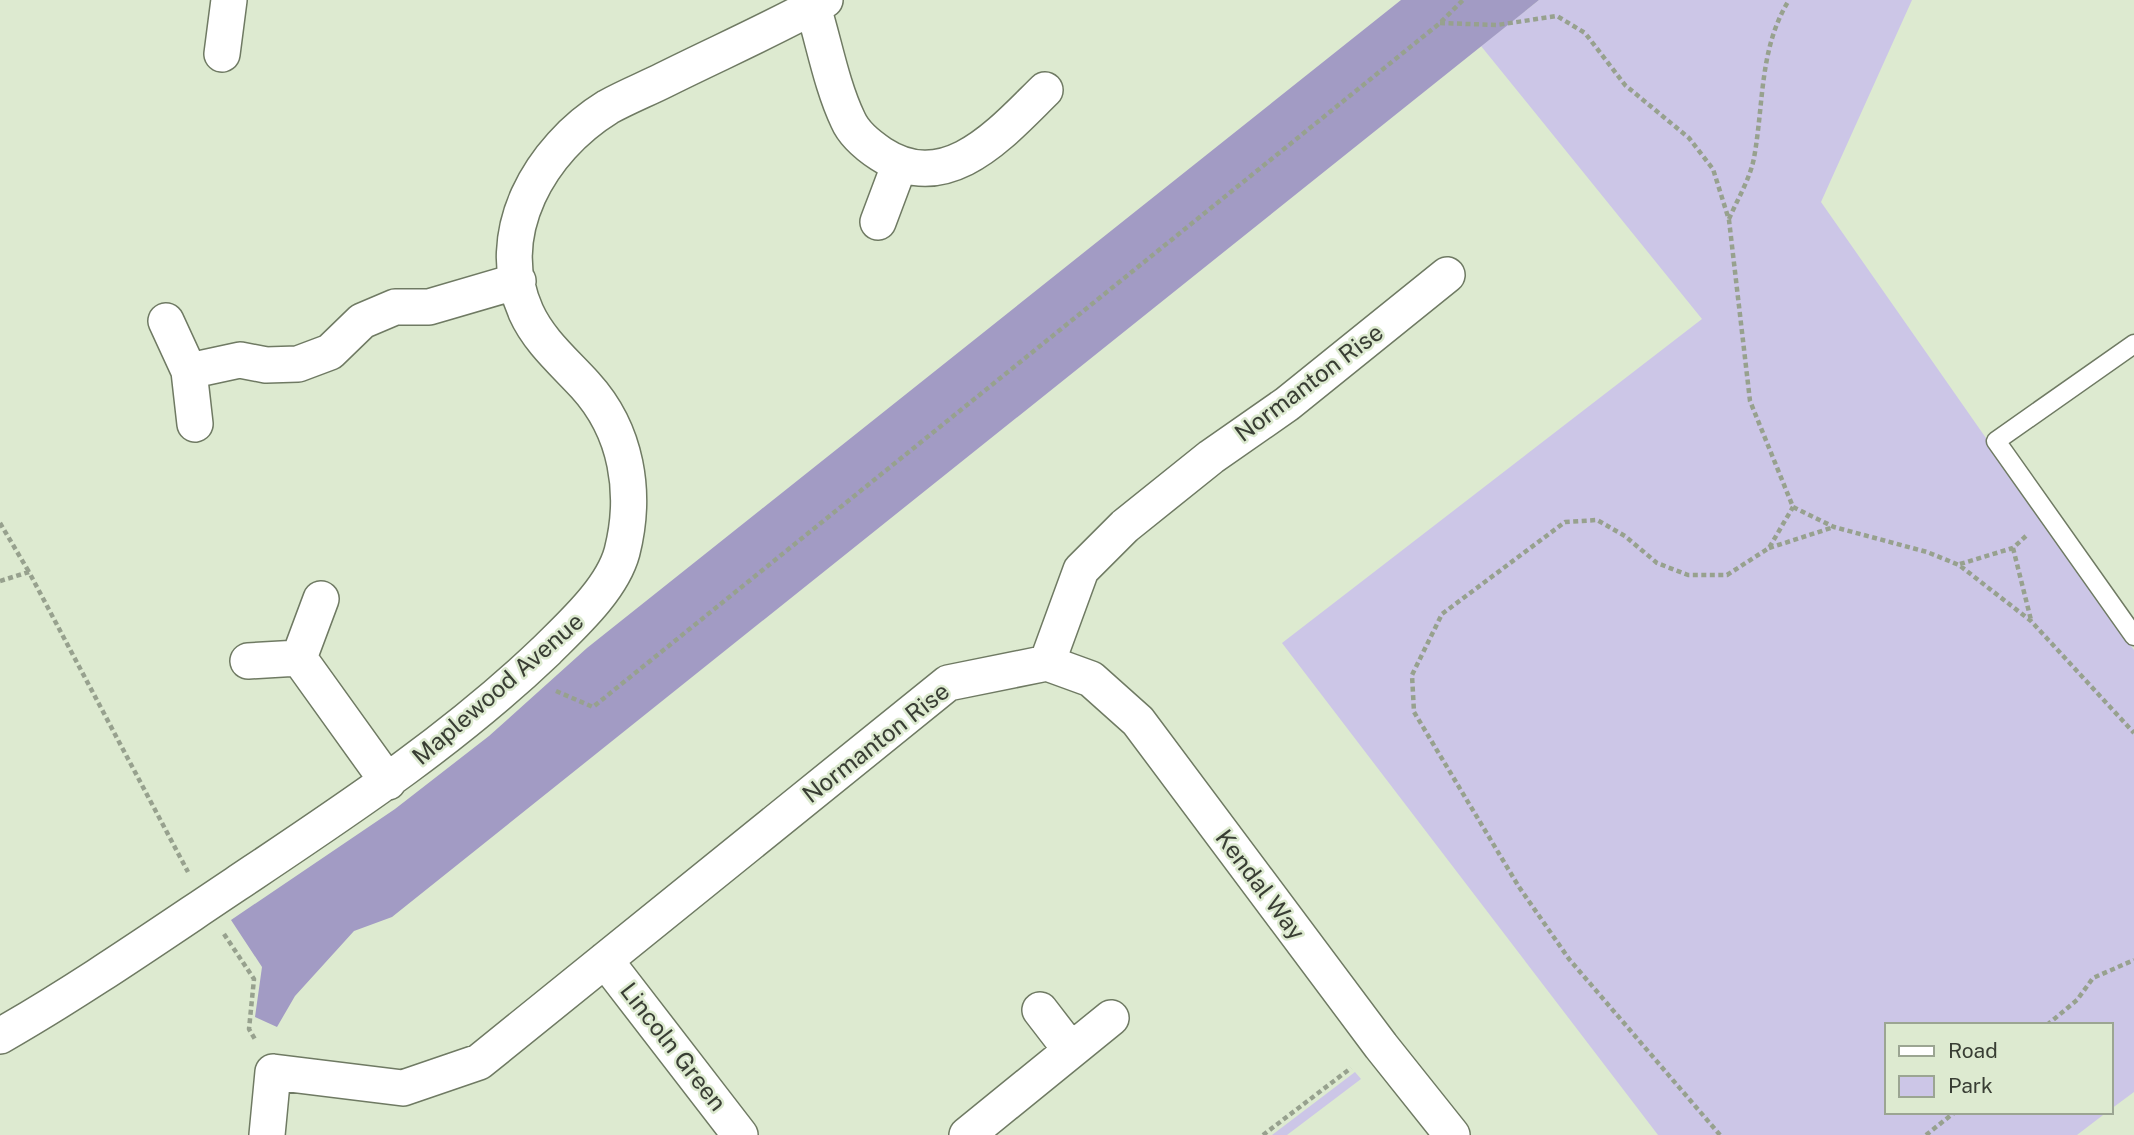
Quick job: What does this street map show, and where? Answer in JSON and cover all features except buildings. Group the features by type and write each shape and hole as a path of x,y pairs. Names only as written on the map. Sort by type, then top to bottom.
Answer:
{"street":[{"path":"222,54 229,0"},
{"path":"819,4 848,122 869,146 900,166 930,169 968,158 1001,132 1045,90"},
{"name":"Maplewood Avenue","path":"0,1036 75,993 388,782 455,732 520,676 587,611 621,557 631,503 621,444 607,414 588,388 546,345 526,312 517,281 515,235 527,192 559,148 607,108 819,4"},
{"path":"877,222 900,166"},
{"name":"Normanton Rise","path":"273,1072 403,1088 479,1062 948,683 1047,663 1081,570 1125,526 1211,457 1287,404 1447,275"},
{"path":"189,371 240,360 266,365 298,364 330,352 362,321 394,307 429,307 517,281"},
{"path":"166,321 189,371 195,424"},
{"path":"299,658 321,599"},
{"path":"248,661 299,658"},
{"path":"299,658 388,782"},
{"name":"Kendal Way","path":"1047,663 1091,678 1138,721 1381,1046 1452,1135"},
{"name":"Lincoln Green","path":"605,960 740,1135"},
{"path":"1040,1010 1070,1049"},
{"path":"967,1135 1111,1018"},
{"path":"267,1135 273,1072"}],"lane":[{"path":"2134,344 1996,441 2134,636"}],"path":[{"path":"520,676 593,707 1440,23 1463,0"},
{"path":"1729,220 1754,161 1768,55 1775,23 1789,0"},
{"path":"1440,23 1497,25 1557,16 1585,33 1625,85 1689,138 1713,169 1729,220 1750,401 1793,507 1834,527 1927,552 1959,565 2031,621 2134,733"},
{"path":"1769,548 1793,507"},
{"path":"1959,565 2013,548 2048,515"},
{"path":"1720,1135 1569,959 1519,887 1413,712 1412,675 1442,614 1565,522 1597,520 1625,536 1657,563 1688,575 1727,575 1769,548 1834,527"},
{"path":"0,523 29,572 205,904 254,979 250,1029 273,1072"},
{"path":"2013,548 2031,621"},
{"path":"0,582 29,572"},
{"path":"2050,1023 2077,1000 2093,978 2134,960"},
{"path":"1263,1135 1381,1046"},
{"path":"1926,1135 1952,1114"}],"green space":[{"path":"1539,0 1912,0 1821,202 2134,650 2134,1092 2113,1108 2113,1023 1885,1023 1885,1114 2104,1114 2077,1135 1658,1135 1282,643 1702,319 1481,46"},
{"path":"1355,1072 1361,1079 1287,1135 1272,1135"}],"shaded area":[{"path":"1401,0 1539,0 392,917 354,931 295,996 277,1027 255,1017 262,967 231,920 395,809 489,736 587,648"}]}
